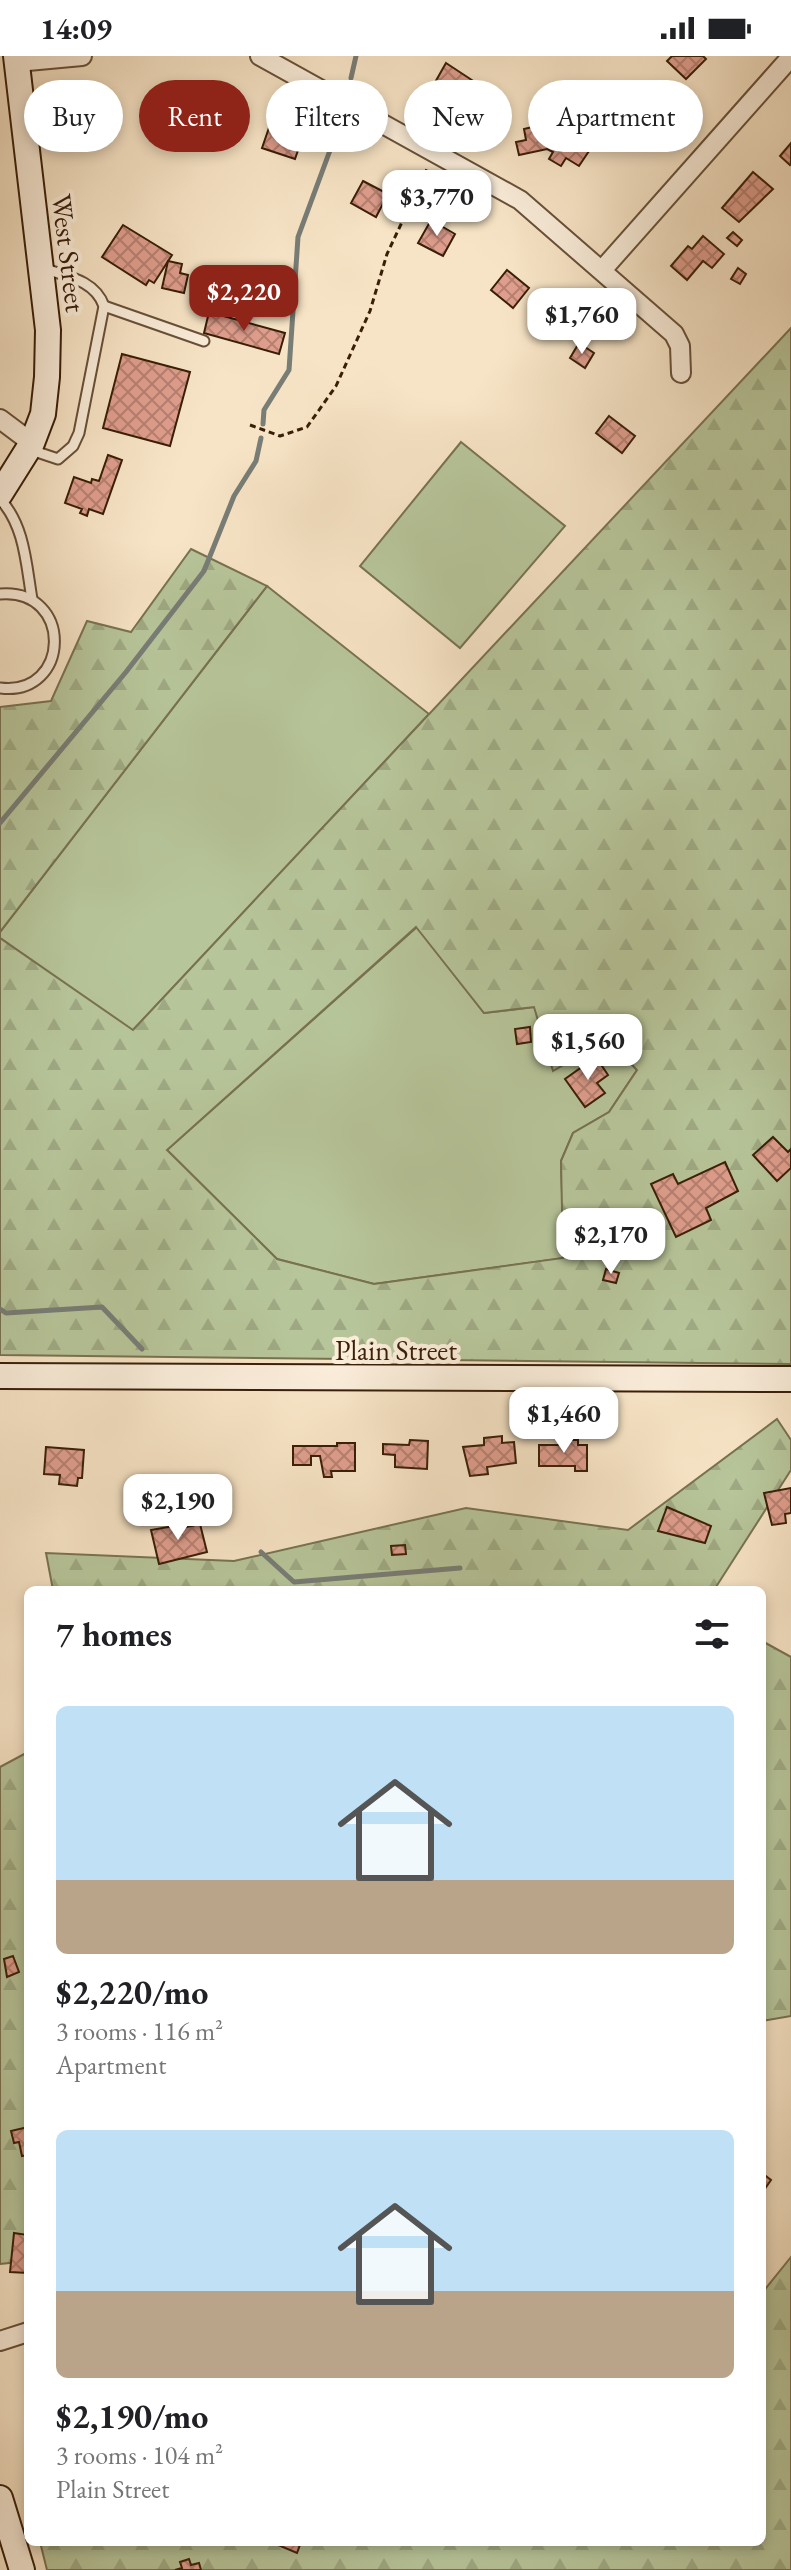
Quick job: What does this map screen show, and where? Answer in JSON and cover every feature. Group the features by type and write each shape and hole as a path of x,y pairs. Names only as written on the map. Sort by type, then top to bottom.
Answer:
{"street":[{"path":"17,59 82,56"},
{"path":"260,56 404,134"},
{"path":"603,269 791,57"},
{"name":"West Street","path":"0,497 32,443 43,414 47,377 48,330 17,59"},
{"path":"438,152 520,200 603,269 674,334 680,346 681,373"},
{"path":"0,419 32,443"},
{"name":"Plain Street","path":"0,1376 791,1379"},
{"path":"0,2341 24,2333"},
{"path":"0,2498 22,2570"}],"lane":[{"path":"41,268 85,283 94,289 104,306 204,341"},
{"path":"32,443 40,453 58,459 73,446 79,433 104,306"},
{"path":"0,497 12,512 20,532 32,599"},
{"path":"0,594 18,594 32,599 52,622 55,652 39,677 26,685 0,688"}],"path":[{"path":"250,425 280,436 307,427 336,386 370,311 387,254 436,152"}],"green space":[{"path":"791,328 791,1364 0,1355 0,938 133,1030","holes":["416,927 484,1013 534,1007 553,1071 608,1039 637,1070 609,1112 573,1133 561,1161 563,1258 374,1284 277,1259 167,1150"]},
{"path":"461,442 565,526 460,648 360,566"},
{"path":"191,549 267,586 0,932 0,707 51,701 87,621 131,632"},
{"path":"267,586 429,714 132,1031 0,938 0,932"},
{"path":"417,927 484,1013 534,1007 608,1039 637,1070 609,1112 573,1133 561,1161 564,1258 374,1284 277,1259 167,1150"},
{"path":"777,1419 791,1440 791,1470 717,1586 52,1586 46,1553 234,1561 466,1508 628,1530"},
{"path":"766,1643 791,1657 791,2016 766,2020"},
{"path":"24,1754 24,2261 0,2264 0,1767"},
{"path":"791,2257 791,2570 47,2570 41,2546 766,2546 766,2288"}],"building":[{"path":"672,56 703,56 706,59 686,79 667,61"},
{"path":"446,63 472,80 436,80"},
{"path":"528,128 528,152 533,152 519,155 516,142 526,140 524,129"},
{"path":"791,143 791,164 790,165 780,156"},
{"path":"274,152 297,152 295,159"},
{"path":"553,152 588,152 579,166 566,158 561,166 549,159"},
{"path":"753,172 773,189 739,222 722,208"},
{"path":"363,181 388,194 376,217 351,203"},
{"path":"431,220 455,234 443,256 418,243"},
{"path":"123,225 172,255 154,283 149,280 146,285 102,257"},
{"path":"733,232 742,240 737,246 727,238"},
{"path":"703,236 724,254 712,268 703,261 687,280 671,266 688,246 692,249"},
{"path":"168,261 182,264 180,273 188,275 184,293 162,288"},
{"path":"738,268 746,274 740,284 731,279"},
{"path":"507,270 529,288 513,308 491,290"},
{"path":"565,303 595,321 583,341 553,323"},
{"path":"209,312 285,333 279,354 204,333"},
{"path":"579,343 594,353 585,368 570,358"},
{"path":"122,354 190,372 170,446 103,428"},
{"path":"609,416 635,436 622,453 596,433"},
{"path":"108,455 122,460 103,514 89,509 87,516 80,513 82,509 65,503 74,477 91,483 92,479 99,481"},
{"path":"530,1027 531,1042 517,1044 515,1029"},
{"path":"596,1057 608,1075 597,1083 605,1093 585,1107 565,1079"},
{"path":"773,1137 788,1152 791,1149 791,1168 777,1181 753,1155"},
{"path":"725,1162 738,1191 706,1208 711,1220 676,1237 651,1184 673,1174 678,1184"},
{"path":"606,1269 619,1273 616,1283 603,1280"},
{"path":"502,1436 502,1443 514,1442 516,1463 487,1467 488,1474 470,1476 463,1447 484,1445 484,1438"},
{"path":"410,1440 428,1441 427,1469 395,1467 395,1455 383,1454 383,1444 409,1445"},
{"path":"561,1440 578,1440 578,1445 587,1445 587,1471 575,1471 575,1466 539,1466 539,1445 560,1445"},
{"path":"337,1443 355,1443 355,1471 331,1471 332,1477 324,1477 320,1456 311,1456 311,1465 293,1465 293,1446 337,1446"},
{"path":"46,1447 84,1450 82,1478 78,1478 77,1486 59,1484 60,1475 44,1474"},
{"path":"791,1488 791,1513 785,1514 786,1523 772,1525 764,1493"},
{"path":"667,1507 711,1526 705,1543 658,1531"},
{"path":"185,1524 186,1527 200,1524 207,1552 159,1564 151,1530"},
{"path":"405,1545 406,1554 392,1555 391,1546"},
{"path":"13,1956 19,1972 7,1977 4,1959"},
{"path":"24,2128 24,2156 19,2142 14,2143 11,2131"},
{"path":"14,2233 24,2234 24,2273 10,2272"},
{"path":"280,2546 300,2546 297,2553"},
{"path":"189,2559 191,2565 199,2563 201,2570 175,2570 182,2568 180,2562"}],"waterway":[{"path":"351,78 356,56"},
{"path":"263,424 264,410 289,370 298,237 329,152"},
{"path":"0,823 126,672 204,571 234,496 256,461 261,438"},
{"path":"0,1309 6,1313 102,1307 142,1349"},
{"path":"261,1552 294,1582 460,1568"}]}
